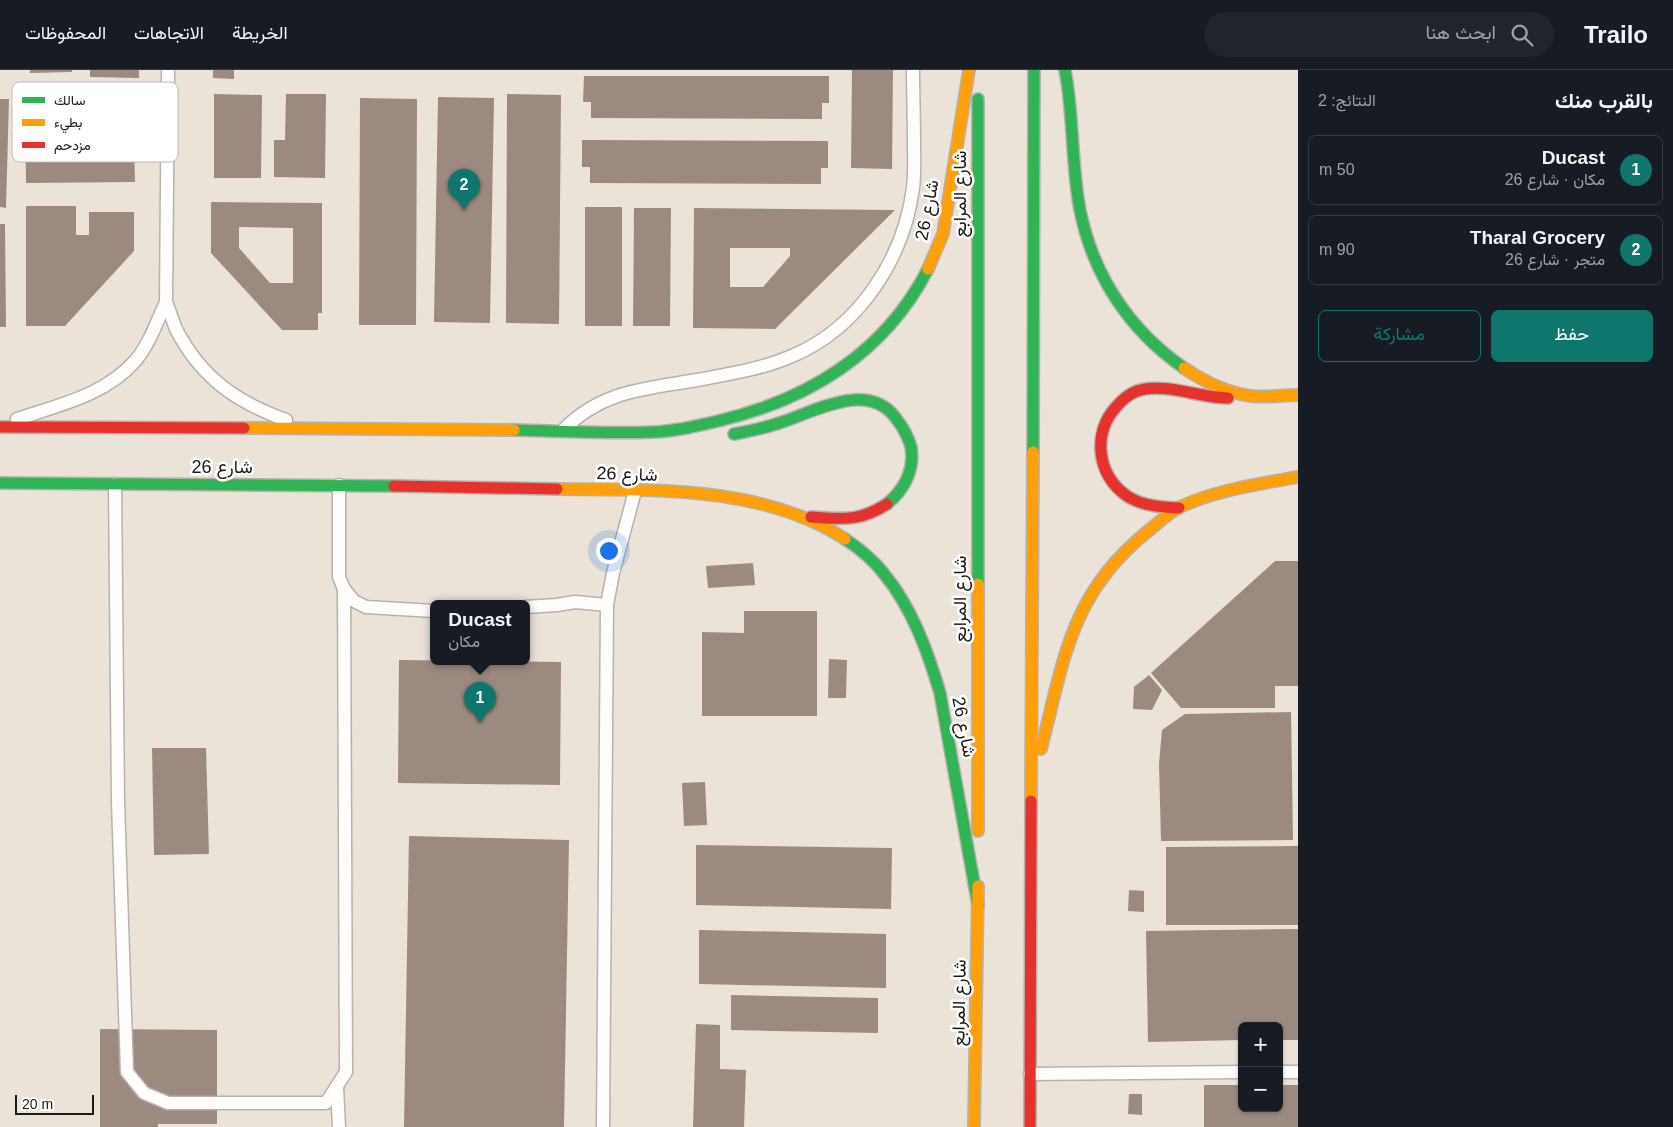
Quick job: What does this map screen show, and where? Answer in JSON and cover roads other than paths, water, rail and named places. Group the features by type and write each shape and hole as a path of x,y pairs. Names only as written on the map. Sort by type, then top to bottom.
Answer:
{"main road":[{"name":"شارع 26","path":"0,426 156,429 321,428 655,432 719,421 772,405 803,393 858,357 882,335 903,310 921,282 937,253 946,216 969,70"},
{"name":"شارع المرابع","path":"974,1127 978,905 978,70"},
{"path":"1030,1127 1034,70"},
{"path":"1065,70 1074,126 1080,210 1090,246 1105,281 1125,313 1150,342 1168,357 1208,381 1229,390 1252,396"},
{"path":"1179,508 1145,503 1129,498 1116,488 1106,473 1100,457 1100,440 1104,424 1112,409 1125,398 1140,390 1168,390 1219,399 1298,395"},
{"path":"722,435 772,426 810,411 846,401 866,400 879,404 900,421 907,433 912,461 905,487 892,502 875,512 856,519 804,517"},
{"path":"655,432 705,436"},
{"path":"1031,792 1071,634 1082,609 1096,585 1113,564 1132,544 1179,508 1252,485 1298,477"},
{"name":"شارع 26","path":"0,483 339,485 635,490 742,498 774,506 804,517 822,525 854,546 883,572 902,600 917,629 930,660 940,693 978,905"}],"lane":[{"path":"562,431 587,409 616,396 766,366 794,355 821,340 845,321 866,299 884,274 898,246 908,217 914,187 913,70"},
{"path":"167,162 166,302 176,330 192,355 212,378 235,397 261,411 289,421 321,428"},
{"path":"0,426 86,396 104,387 122,374 136,360 149,339 166,302"},
{"path":"115,484 118,802 127,1072 144,1093 168,1103 326,1103 346,1072 344,590 339,577 339,485"},
{"path":"603,1127 607,605 613,573 635,490"},
{"path":"344,590 354,601 366,607 430,610"},
{"path":"530,607 575,602 607,605"},
{"path":"1030,1074 1238,1072"},
{"path":"1283,1072 1298,1072"},
{"path":"337,1087 339,1127"}],"place":[{"name":"Tharal Grocery","path":"464,210"},
{"name":"Ducast","path":"480,723"}]}
